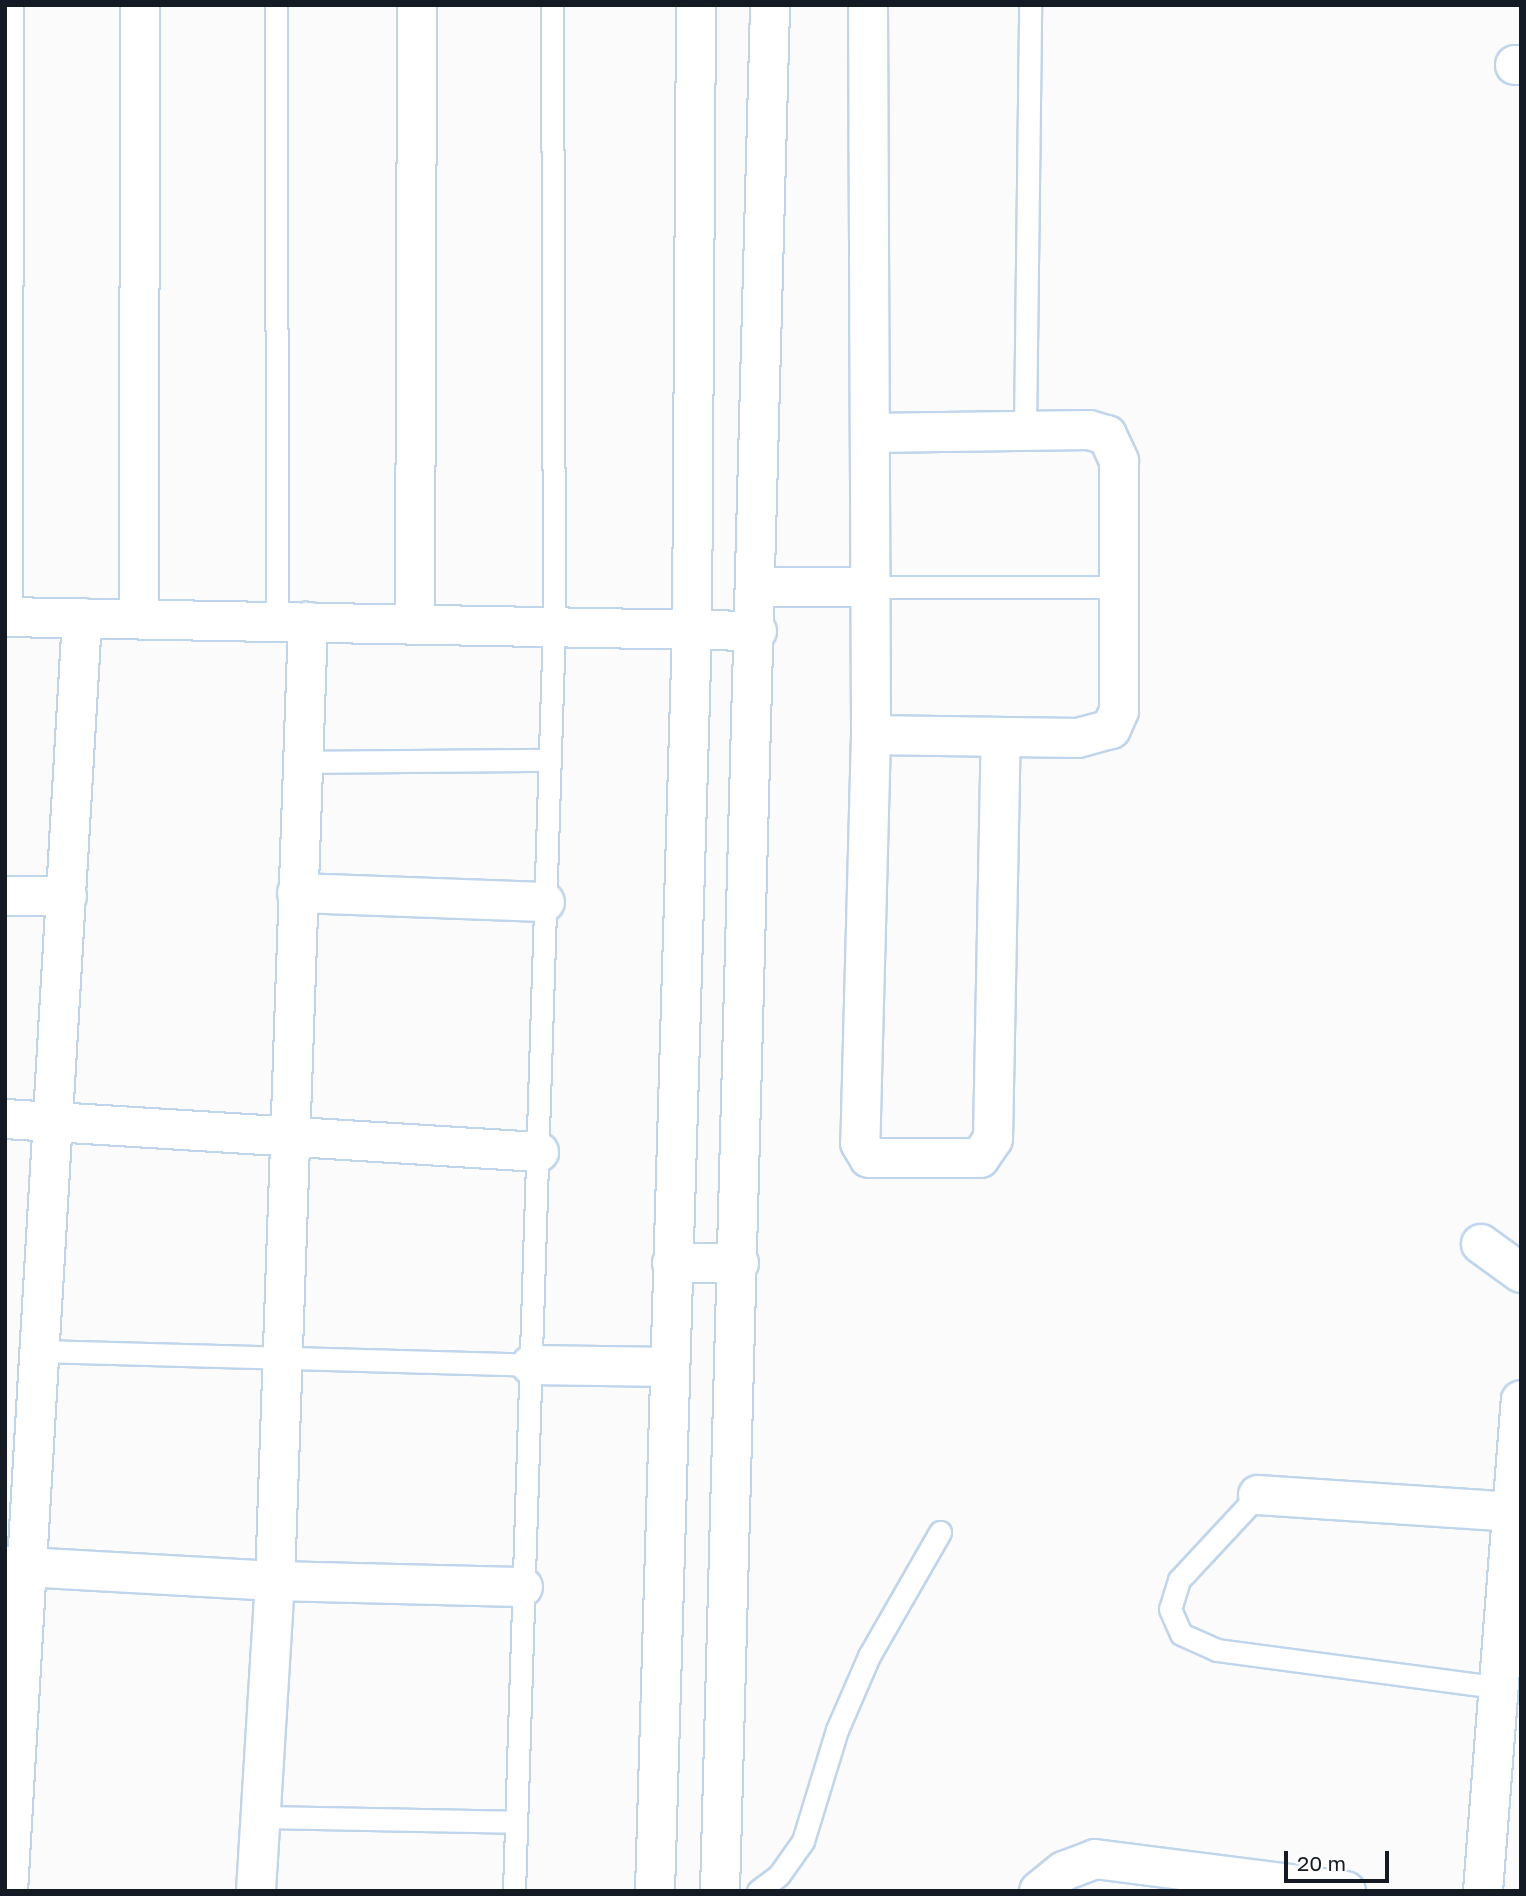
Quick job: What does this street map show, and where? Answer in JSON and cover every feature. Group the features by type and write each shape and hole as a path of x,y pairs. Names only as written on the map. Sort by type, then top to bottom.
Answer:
{"street":[{"path":"139,619 140,5"},
{"path":"415,623 417,5"},
{"path":"655,1891 692,628 696,5"},
{"path":"720,1891 759,587 770,5"},
{"path":"868,5 870,433 867,587 871,735 860,1143 869,1158 980,1158 993,1139 1002,737"},
{"path":"870,433 1090,430 1107,435 1117,445 1119,711 1111,729 1077,738 871,735"},
{"path":"759,587 867,587"},
{"path":"8,617 757,631"},
{"path":"8,1891 18,1566 42,1351 82,618"},
{"path":"257,1891 275,1581 301,762 293,622"},
{"path":"297,894 545,902"},
{"path":"5,896 67,896"},
{"path":"5,1119 289,1139 539,1152"},
{"path":"1481,1244 1521,1273"},
{"path":"673,1263 739,1263"},
{"path":"531,1365 670,1367"},
{"path":"1483,1891 1521,1400"},
{"path":"1258,1495 1514,1512"},
{"path":"18,1566 275,1581 523,1587"},
{"path":"1039,1891 1064,1871 1095,1859 1346,1891"}],"lane":[{"path":"8,617 12,5"},
{"path":"276,5 293,622"},
{"path":"514,1891 554,626 552,5"},
{"path":"1024,430 1030,5"},
{"path":"867,587 1117,587"},
{"path":"301,762 548,760"},
{"path":"42,1351 531,1365"},
{"path":"1258,1495 1179,1580 1170,1609 1181,1634 1217,1650 1500,1688"},
{"path":"758,1891 779,1875 803,1841 837,1730 869,1656 940,1532"},
{"path":"261,1817 516,1822"}]}
